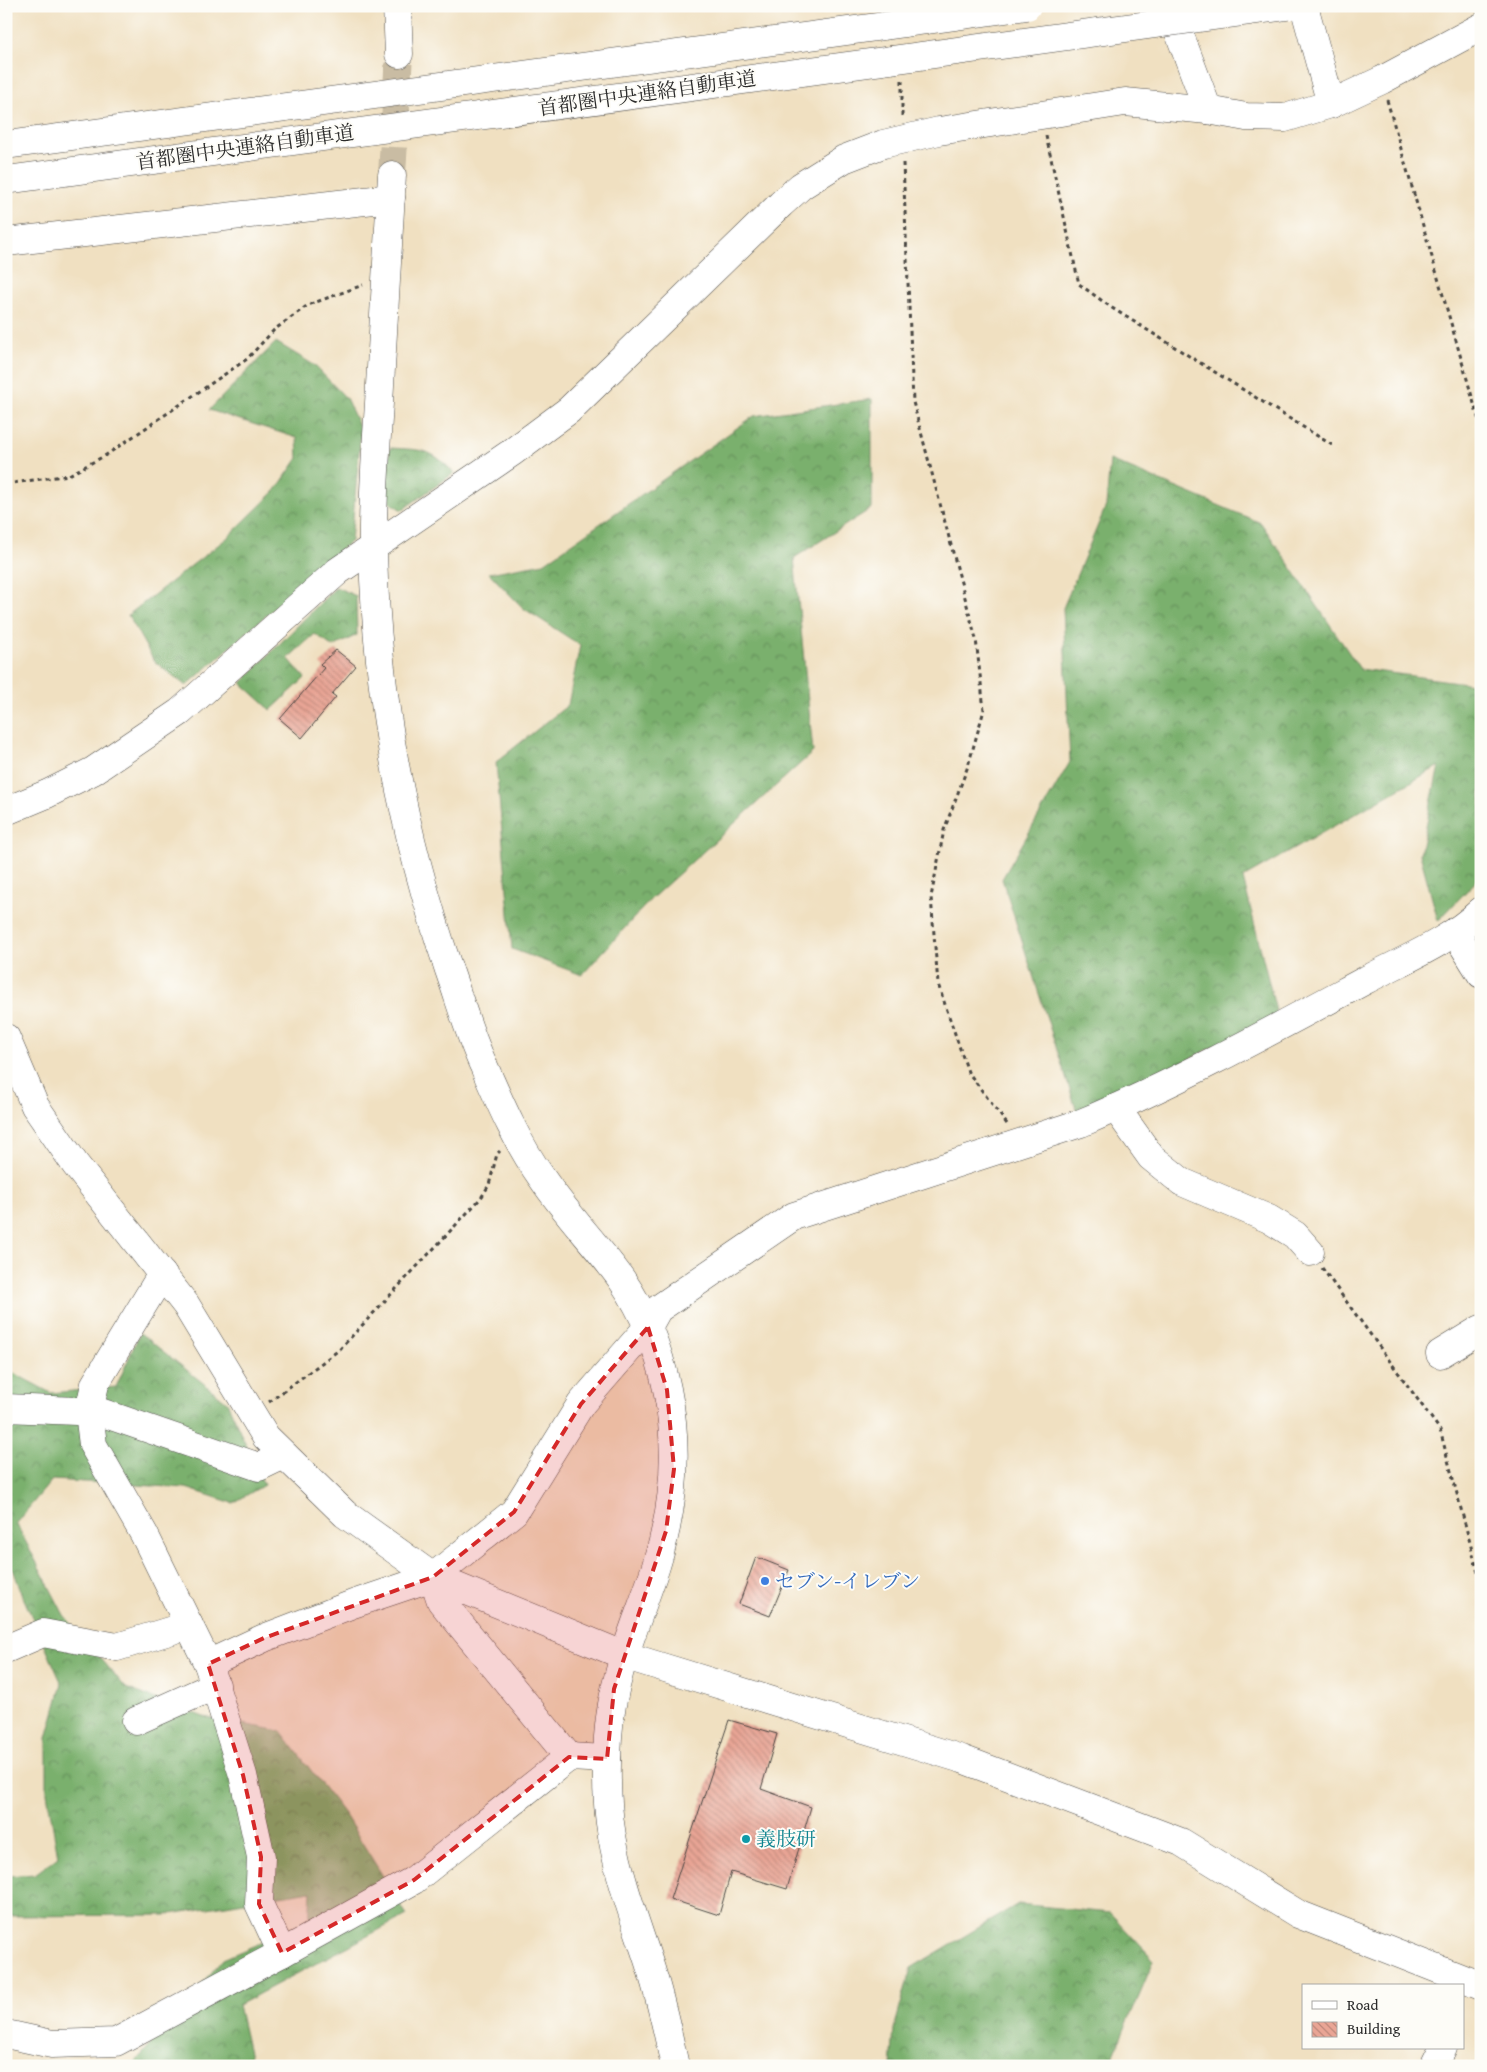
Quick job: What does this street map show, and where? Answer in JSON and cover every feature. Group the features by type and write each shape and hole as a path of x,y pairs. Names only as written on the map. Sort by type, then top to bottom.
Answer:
{"main road":[{"path":"397,6 399,54"},
{"name":"首都圏中央連絡自動車道","path":"6,144 1027,6"},
{"path":"1169,6 1208,110"},
{"name":"首都圏中央連絡自動車道","path":"6,180 1287,6"},
{"path":"1304,6 1331,104"},
{"path":"6,811 47,794 93,771 180,712 338,571 511,454 569,410 801,186 844,159 902,139 939,131 1124,102 1208,110 1246,117 1286,118 1331,104 1382,80 1481,27"},
{"path":"6,242 392,186 373,546 376,624 384,704 395,774 411,844 432,920 479,1056 517,1136 544,1183 619,1276 648,1327 663,1368 672,1415 674,1469 668,1516 656,1565 623,1655 612,1706 606,1789 613,1842 664,2016 675,2066"},
{"path":"136,1721 212,1674 264,1638 433,1577 514,1512 581,1404 648,1327 658,1309 794,1216 1081,1123 1116,1108 1322,1004 1455,932 1481,911"},
{"path":"1455,932 1481,974"},
{"path":"6,1038 35,1106 76,1164 186,1305 266,1437 345,1514 433,1577 623,1655 962,1759 1182,1842 1298,1914 1474,1985"},
{"path":"1116,1108 1150,1158 1182,1182 1269,1219 1295,1235 1310,1252"},
{"path":"162,1274 95,1384 89,1412 93,1445 144,1534 212,1674 243,1775 262,1857 259,1904 282,1953"},
{"path":"1440,1354 1481,1329"},
{"path":"6,1408 100,1412 259,1466 284,1455"},
{"path":"433,1577 440,1601 569,1758"},
{"path":"6,1649 43,1633 117,1647 189,1625"},
{"path":"6,2034 52,2044 116,2042 414,1880 569,1758 607,1759"},
{"path":"1434,2066 1442,2050"}],"path":[{"path":"1382,80 1481,428"},
{"path":"1042,116 1079,284 1112,308 1332,445"},
{"path":"902,139 912,402 976,639 984,710 968,766 944,830 932,897 938,984 968,1072 1021,1142"},
{"path":"6,484 69,475 98,459 247,359 274,330 308,305 364,285 386,281"},
{"path":"252,1414 339,1350 481,1198 489,1185 497,1154 517,1136"},
{"path":"1310,1252 1440,1430 1481,1584"}],"highlighted area":[{"path":"648,1327 667,1390 674,1469 666,1531 614,1689 607,1759 569,1757 414,1880 282,1953 259,1904 261,1857 243,1775 208,1664 264,1638 433,1577 514,1512 581,1404"}],"green space":[{"path":"276,342 314,365 346,398 361,430 351,541 186,686 154,661 128,615 227,538 276,490 298,458 297,438 209,410"},
{"path":"872,399 872,508 794,558 813,752 651,899 582,975 512,949 496,762 568,705 580,645 523,608 489,573 544,563 754,416"},
{"path":"390,448 426,452 439,459 454,473 402,510 384,499"},
{"path":"1110,460 1261,523 1360,669 1473,684 1481,704 1481,876 1438,921 1420,854 1439,766 1243,878 1277,1015 1078,1115 1002,879 1070,762 1063,608 1106,506"},
{"path":"336,587 356,596 357,635 333,647 315,634 288,658 305,678 271,710 241,683"},
{"path":"140,1333 227,1402 264,1485 233,1503 186,1488 52,1480 16,1523 64,1615 126,1688 204,1717 281,1731 345,1815 407,1915 238,2005 252,2066 15,2066 36,2061 134,2064 223,1959 309,1922 311,1891 165,1915 6,1916 6,1876 35,1874 58,1857 47,1793 47,1738 62,1684 23,1597 13,1569 6,1567 6,1369 51,1393 116,1387"},
{"path":"1018,1904 1110,1913 1154,1960 1109,2066 891,2066 894,2029 911,1968"}],"building":[{"path":"336,650 356,666 332,694 336,697 302,738 280,719 324,668 320,664"},
{"name":"セブン-イレブン","path":"756,1557 789,1570 770,1616 739,1604"},
{"name":"義肢研","path":"729,1720 777,1734 761,1789 811,1807 787,1889 731,1872 719,1915 670,1899"}],"tunnel":[{"path":"392,175 399,54"}],"place":[{"name":"セブン-イレブン","path":"765,1581"},
{"name":"義肢研","path":"746,1839"}]}
